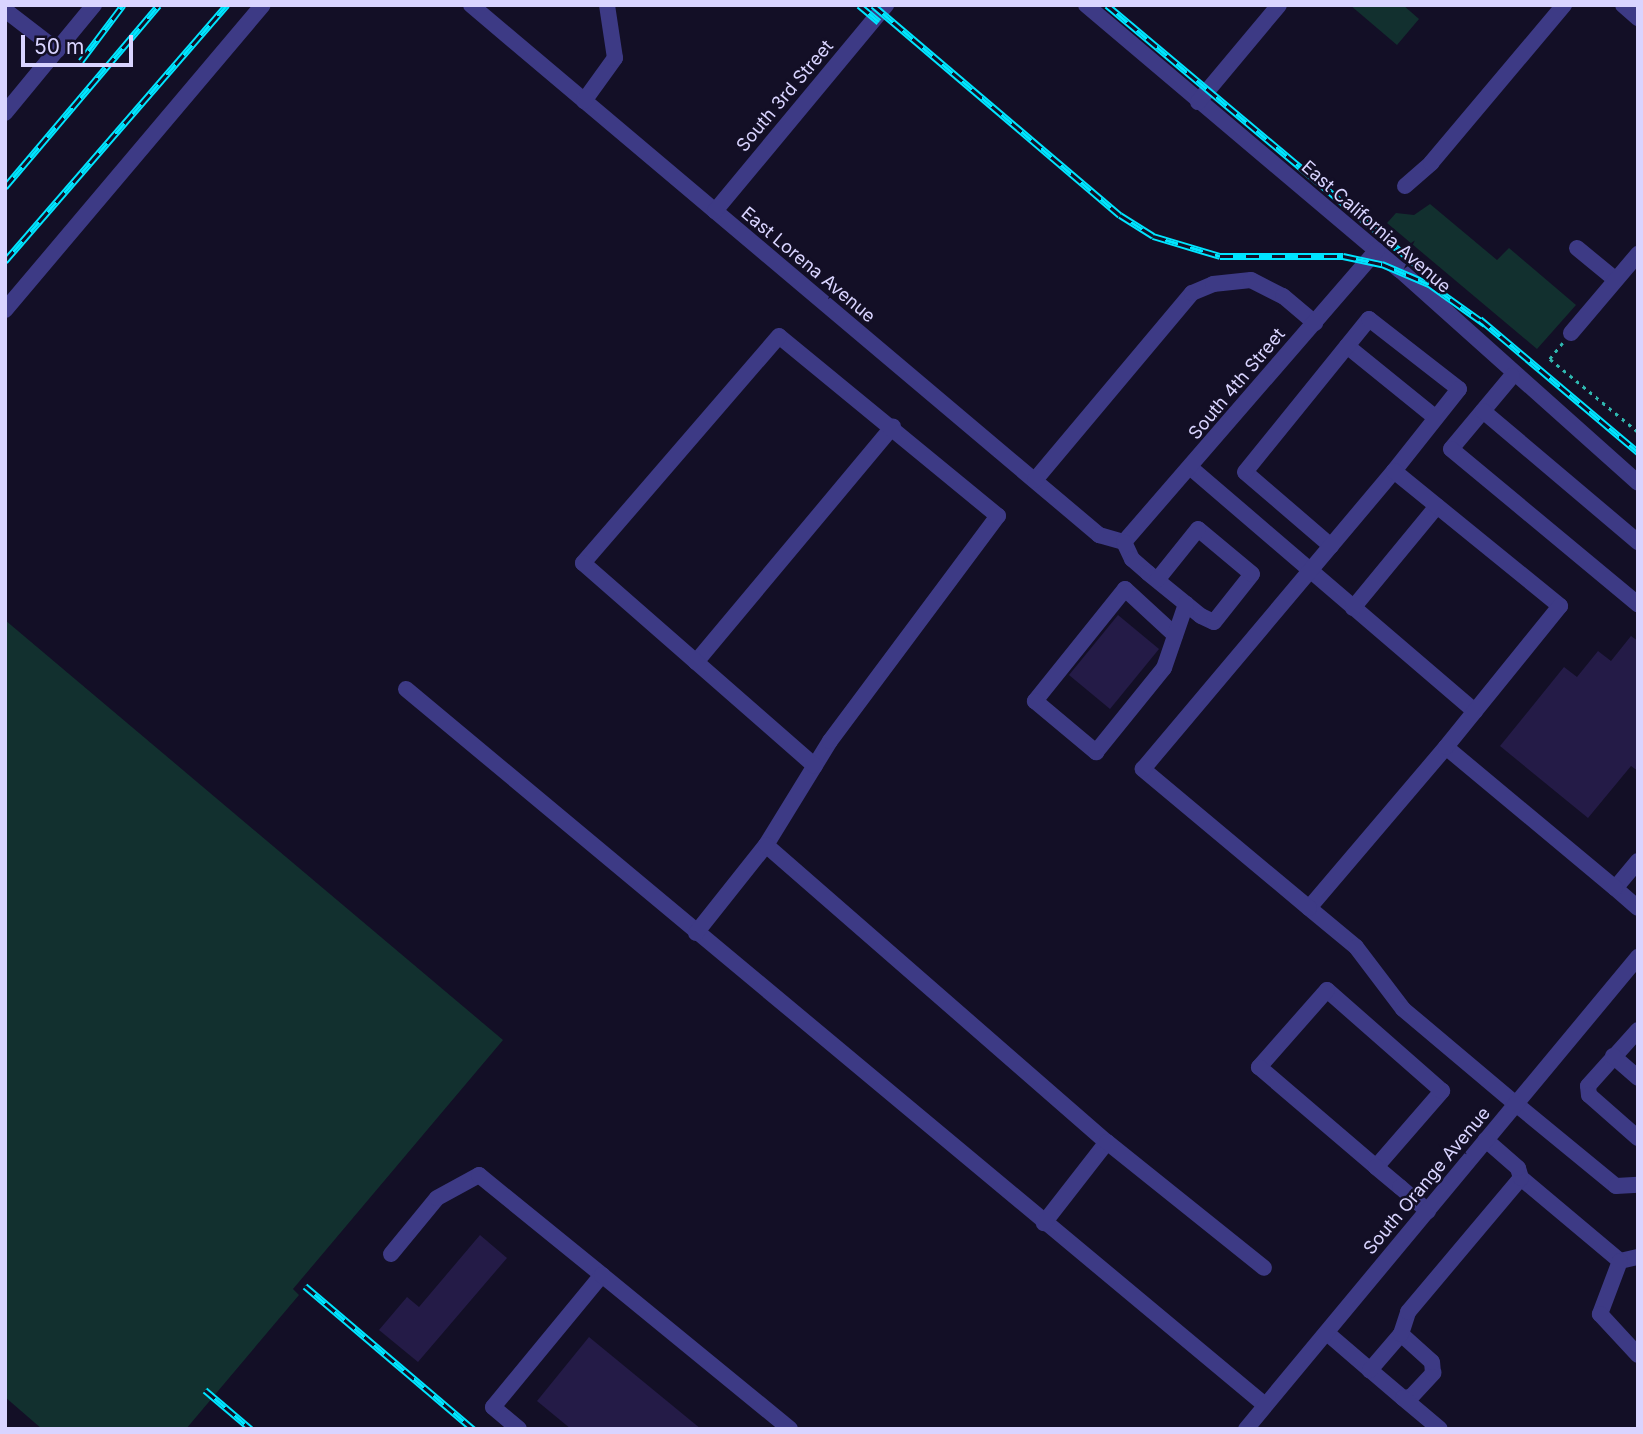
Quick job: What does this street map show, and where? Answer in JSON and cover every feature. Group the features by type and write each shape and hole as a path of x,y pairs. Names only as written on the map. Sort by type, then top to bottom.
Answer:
{"street":[{"path":"7,108 94,5"},
{"path":"5,310 263,5"},
{"name":"East Lorena Avenue","path":"471,5 1108,541 1124,542"},
{"path":"584,101 615,58 607,5"},
{"name":"South 3rd Street","path":"715,211 886,5"},
{"name":"East California Avenue","path":"1086,5 1377,250 1513,376 1638,483"},
{"path":"1199,102 1279,5"},
{"path":"1405,186 1431,163 1564,5"},
{"path":"1623,5 1638,18"},
{"path":"5,10 57,50"},
{"path":"1577,247 1616,280"},
{"name":"South 4th Street","path":"1124,542 1191,468 1377,250"},
{"path":"1571,334 1638,254"},
{"path":"1035,480 1192,293 1213,284 1251,280 1283,296 1315,323"},
{"path":"1331,546 1245,472 1369,319 1459,389 1394,471 1331,546 1310,571 1143,769 1356,947 1403,1009 1516,1104 1616,1186 1638,1185"},
{"path":"696,933 766,845 815,766 999,516 893,426 779,336 583,562 815,766"},
{"path":"1347,346 1436,418"},
{"path":"1513,376 1451,449 1638,604"},
{"path":"1483,411 1638,542"},
{"path":"696,662 893,426"},
{"path":"1191,468 1475,711"},
{"path":"1309,908 1446,747 1560,606 1394,471"},
{"path":"1353,608 1437,506"},
{"path":"1124,542 1132,559 1157,580 1186,604 1214,622 1252,575 1199,529 1157,580"},
{"path":"1175,635 1125,589 1035,701 1096,752 1164,668 1186,604"},
{"path":"406,689 1265,1405"},
{"path":"1446,747 1638,908"},
{"path":"766,845 1107,1142 1264,1268"},
{"path":"1615,888 1638,861"},
{"name":"South Orange Avenue","path":"1246,1429 1638,957"},
{"path":"1376,1167 1442,1091 1327,990 1259,1067 1376,1167 1428,1211"},
{"path":"1638,1030 1588,1086 1589,1095 1638,1138"},
{"path":"1613,1056 1638,1078"},
{"path":"1486,1140 1518,1168 1521,1178 1620,1261"},
{"path":"1044,1223 1107,1142"},
{"path":"391,1254 437,1198 479,1175 790,1429"},
{"path":"1370,1370 1401,1334 1408,1312 1521,1178"},
{"path":"1620,1261 1638,1257"},
{"path":"1620,1261 1600,1314 1638,1355"},
{"path":"519,1429 493,1407 602,1275"},
{"path":"1327,1333 1440,1429"},
{"path":"1401,1334 1432,1362 1433,1373 1411,1396 1403,1398"}],"path":[{"path":"1571,334 1550,359 1638,431"}],"green space":[{"path":"1350,5 1403,5 1419,19 1397,45"},
{"path":"1430,204 1497,260 1509,248 1576,305 1537,349 1387,223 1396,213 1414,215"},
{"path":"5,620 503,1040 293,1289 299,1295 186,1429 42,1429 5,1397"}],"building":[{"path":"1118,615 1159,649 1110,709 1069,675"},
{"path":"1631,636 1638,641 1638,771 1631,766 1588,818 1500,746 1564,667 1577,677 1598,651 1611,661"},
{"path":"480,1235 507,1258 418,1362 379,1330 407,1297 419,1307"},
{"path":"589,1337 701,1429 571,1429 537,1401"}],"railway":[{"path":"81,61 123,5"},
{"path":"5,187 159,5"},
{"path":"5,261 227,5"},
{"path":"859,5 879,22"},
{"path":"873,5 1120,215 1153,236 1220,256 1343,256 1382,264 1429,284 1485,324"},
{"path":"1107,5 1432,278"},
{"path":"1480,319 1638,452"},
{"path":"305,1286 473,1429"},
{"path":"205,1390 251,1429"}]}
